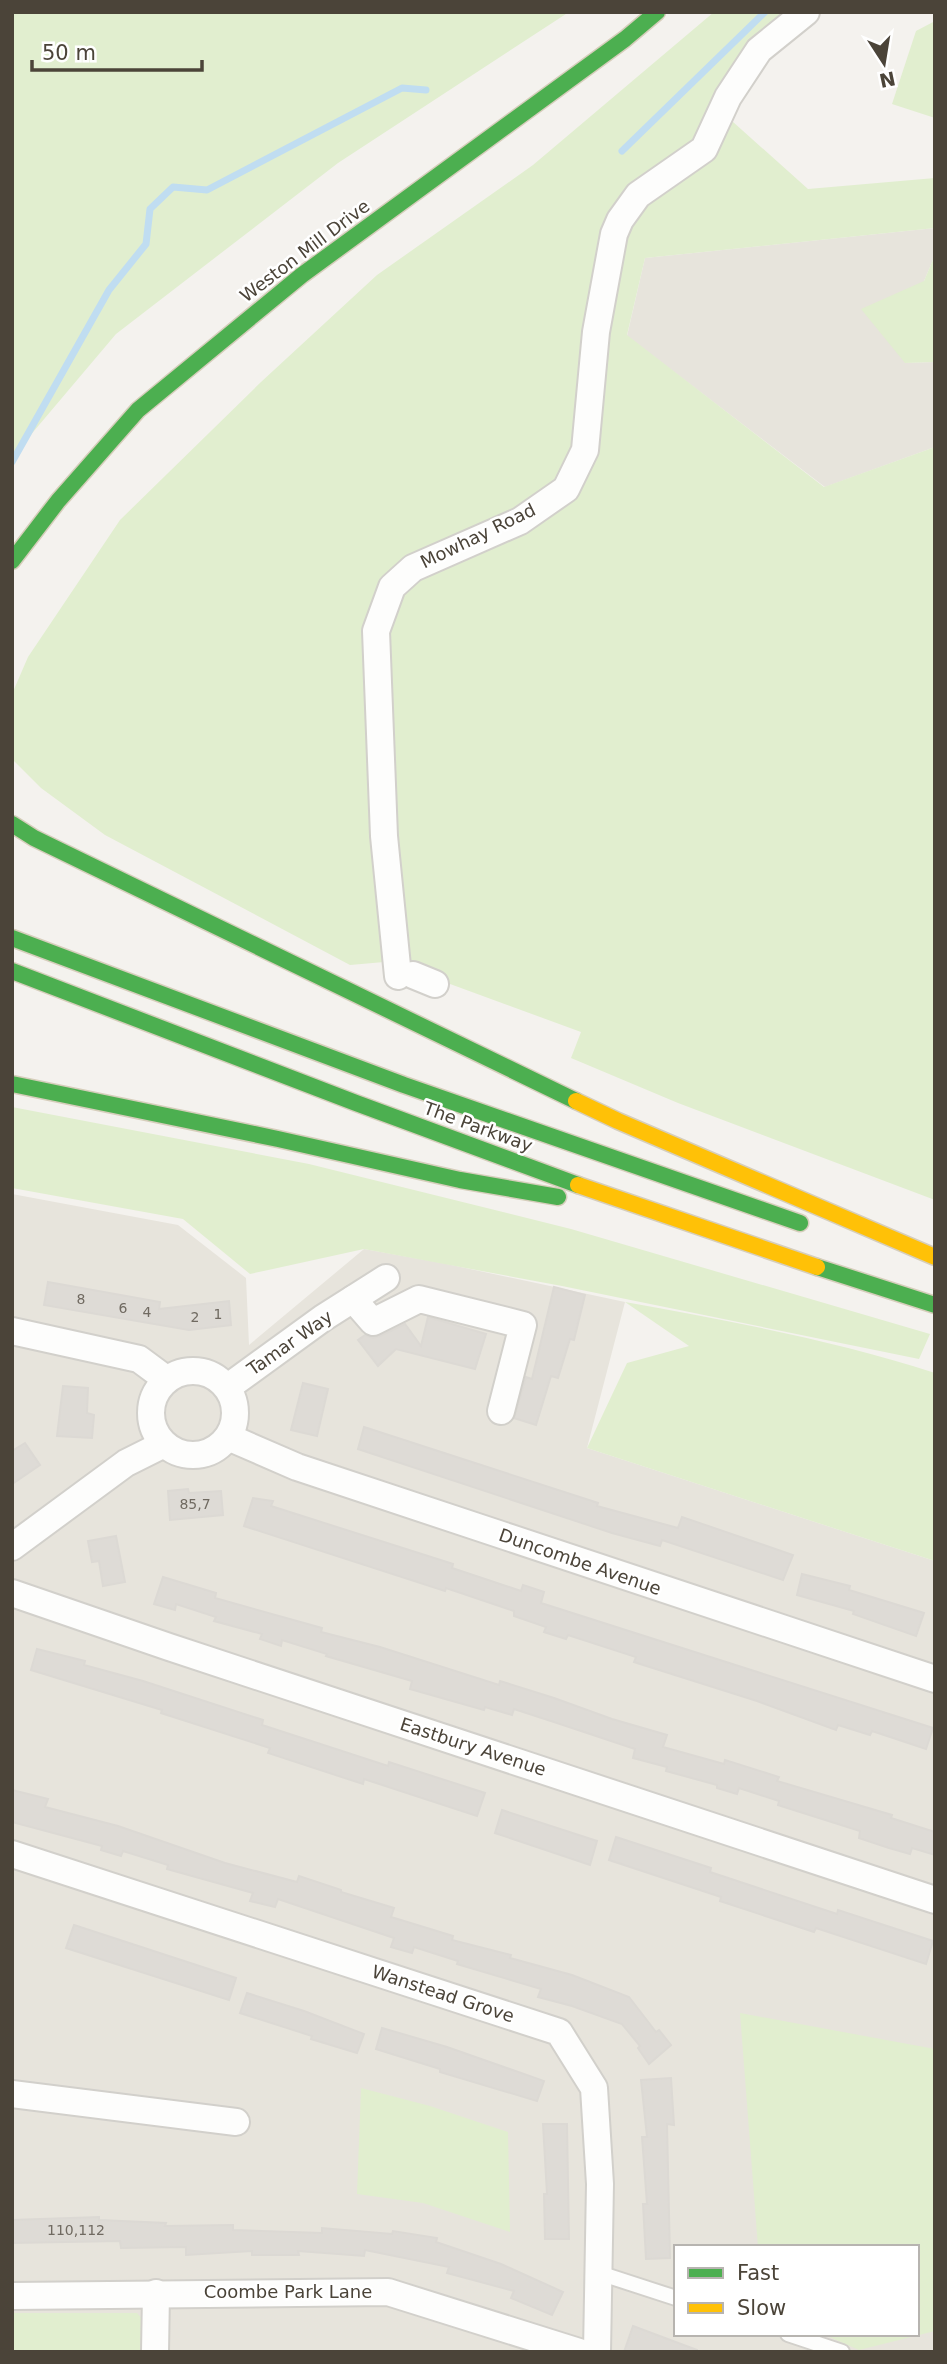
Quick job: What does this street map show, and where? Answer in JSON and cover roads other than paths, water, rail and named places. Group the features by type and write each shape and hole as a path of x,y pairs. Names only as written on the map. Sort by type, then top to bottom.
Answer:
{"main road":[{"name":"Weston Mill Drive","path":"12,561 58,501 138,410 302,275 603,55 657,12"},
{"path":"12,824 34,838 618,1121 935,1257"},
{"name":"The Parkway","path":"12,938 188,1007 482,1114 820,1229"},
{"name":"The Parkway","path":"12,971 657,1214 935,1305"},
{"path":"12,1084 460,1180 657,1214"},
{"path":"871,1247 935,1268"}],"street":[{"name":"Mowhay Road","path":"415,978 384,836 376,631 392,587 413,568 520,520 566,489 585,450 596,332 614,234 620,220 638,195 704,149 728,97 759,50 806,12"},
{"name":"Tamar Way","path":"228,1387 386,1278"},
{"path":"354,1299 373,1322 419,1299 523,1325 501,1411"},
{"path":"12,1331 138,1359 166,1379"},
{"path":"182,1371 202,1371 215,1376 228,1387 235,1405 235,1422 228,1437 212,1450 194,1455 177,1452 164,1444 153,1428 150,1408 156,1391 166,1379 182,1371"},
{"name":"Duncombe Avenue","path":"228,1437 297,1466 935,1679"},
{"path":"12,1548 125,1463 164,1444"},
{"name":"Eastbury Avenue","path":"12,1593 935,1900"},
{"name":"Wanstead Grove","path":"14,1860 559,2032 594,2088 600,2183 597,2352"},
{"path":"12,2094 236,2122"},
{"name":"Coombe Park Lane","path":"12,2296 388,2292 579,2352"},
{"path":"155,2352 156,2293"}],"lane":[{"path":"599,2273 674,2297"},
{"path":"794,2336 842,2352"}],"waterway":[{"path":"622,151 765,12"},
{"path":"12,462 109,290 146,244 150,209 173,187 207,190 402,88 426,90"}]}
